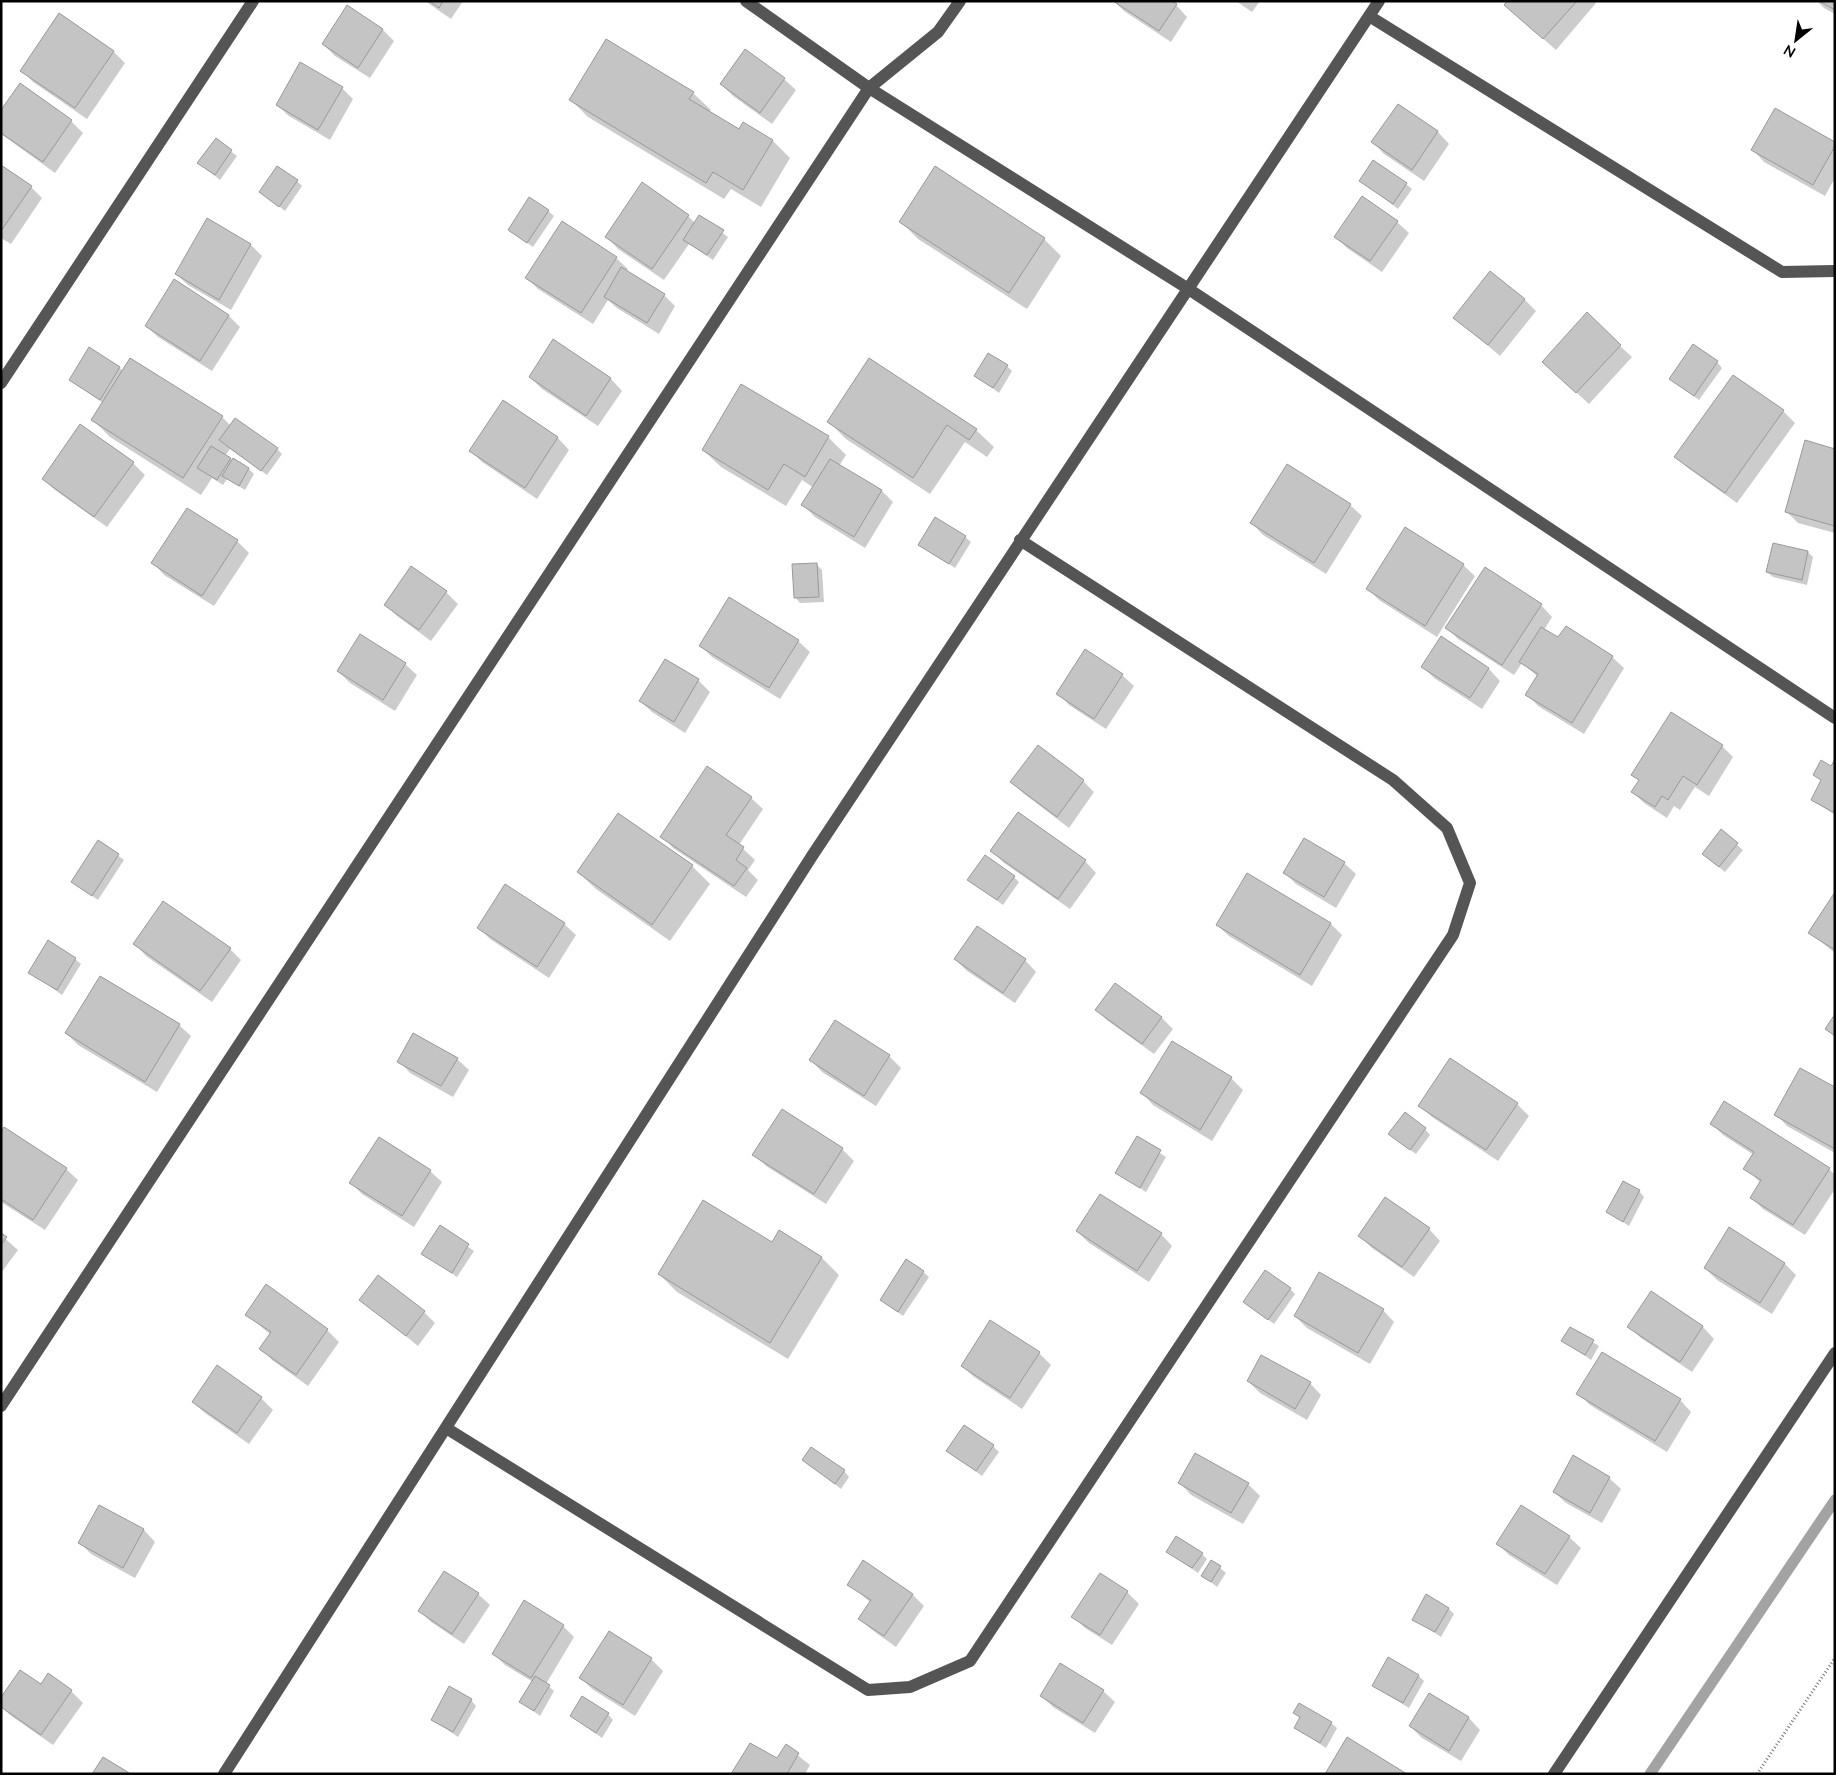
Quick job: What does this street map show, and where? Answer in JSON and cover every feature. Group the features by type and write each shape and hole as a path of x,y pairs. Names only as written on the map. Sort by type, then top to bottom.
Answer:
{"street":[{"path":"1,383 253,1"},
{"path":"746,1 869,88 1187,288 1835,718"},
{"path":"1,1406 869,88 938,32 960,1"},
{"path":"224,1774 812,856 1379,1"},
{"path":"1369,16 1782,272 1835,271"},
{"path":"446,1428 868,1690 910,1687 970,1661 1453,935 1470,883 1447,828 1393,780 1020,540"},
{"path":"1554,1774 1835,1353"}],"path":[{"path":"1757,1774 1835,1658"}],"building":[{"path":"429,1 443,1 439,8"},
{"path":"1113,1 1172,1 1177,4 1159,31"},
{"path":"1507,1 1577,1 1543,39 1504,5"},
{"path":"1819,1 1835,1 1835,10"},
{"path":"347,5 383,29 358,68 322,44"},
{"path":"59,13 114,51 75,108 20,71"},
{"path":"606,39 694,92 689,99 739,129 743,122 773,140 743,190 713,172 706,183 569,100"},
{"path":"745,49 785,78 760,113 720,84"},
{"path":"300,62 343,87 318,130 276,105"},
{"path":"20,83 72,120 43,162 1,133 1,110"},
{"path":"1398,104 1438,131 1412,170 1371,142"},
{"path":"1775,108 1835,142 1835,146 1813,185 1751,150"},
{"path":"216,138 232,150 215,175 197,163"},
{"path":"1373,160 1407,183 1393,204 1359,181"},
{"path":"1,165 32,186 1,231"},
{"path":"277,166 298,180 279,207 259,192"},
{"path":"935,166 1045,238 1009,293 899,222"},
{"path":"642,182 689,215 652,269 605,237"},
{"path":"1362,196 1398,221 1370,261 1334,237"},
{"path":"529,197 549,210 527,243 508,230"},
{"path":"699,215 724,230 707,255 683,240"},
{"path":"207,218 251,244 219,300 175,274"},
{"path":"562,221 617,257 581,313 525,278"},
{"path":"621,267 665,294 647,323 604,297"},
{"path":"1490,271 1525,299 1488,345 1453,318"},
{"path":"174,279 229,315 200,361 145,326"},
{"path":"1587,312 1621,345 1576,393 1542,362"},
{"path":"553,339 611,378 586,416 529,377"},
{"path":"1693,344 1718,361 1694,396 1669,379"},
{"path":"89,347 120,367 100,400 69,380"},
{"path":"988,353 1008,365 993,388 974,376"},
{"path":"130,358 223,416 183,478 91,420"},
{"path":"869,358 977,429 969,440 947,425 913,478 827,422"},
{"path":"1733,375 1784,410 1725,493 1674,457"},
{"path":"741,384 829,436 805,477 784,464 768,490 702,450"},
{"path":"503,400 558,437 525,488 469,451"},
{"path":"235,418 278,448 261,471 219,440"},
{"path":"80,424 134,462 94,517 42,479"},
{"path":"1805,440 1835,449 1835,526 1785,512"},
{"path":"211,446 231,458 217,480 197,468"},
{"path":"233,458 249,468 239,486 222,476"},
{"path":"830,459 882,490 854,537 801,505"},
{"path":"1287,464 1351,504 1314,563 1250,523"},
{"path":"187,508 238,540 202,596 151,563"},
{"path":"935,517 966,536 949,564 918,545"},
{"path":"1405,527 1464,564 1425,626 1366,589"},
{"path":"1773,543 1808,551 1802,580 1766,572"},
{"path":"817,563 819,597 794,598 792,564"},
{"path":"411,566 447,591 419,630 384,605"},
{"path":"1485,567 1542,604 1502,665 1445,628"},
{"path":"729,597 799,640 769,688 699,646"},
{"path":"1566,626 1613,656 1572,723 1525,695 1538,674 1519,662 1541,627 1558,637"},
{"path":"360,634 406,663 383,700 337,671"},
{"path":"1441,636 1489,668 1470,698 1421,667"},
{"path":"1085,649 1123,674 1094,719 1056,694"},
{"path":"665,659 699,679 674,722 639,701"},
{"path":"1671,712 1723,745 1697,785 1683,776 1668,800 1662,796 1655,807 1631,792 1639,780 1631,775"},
{"path":"1038,745 1084,780 1057,817 1010,782"},
{"path":"1835,759 1835,808 1833,812 1811,800 1821,780 1813,775 1821,760 1831,766"},
{"path":"707,766 752,797 726,835 744,847 736,860 747,868 734,886 660,837"},
{"path":"1018,812 1086,860 1058,899 990,851"},
{"path":"618,813 693,865 652,925 577,872"},
{"path":"1721,829 1738,843 1719,867 1702,854"},
{"path":"1304,838 1345,862 1324,897 1283,873"},
{"path":"98,840 119,854 92,896 71,882"},
{"path":"985,855 1015,876 997,900 967,880"},
{"path":"1247,873 1331,923 1300,975 1216,925"},
{"path":"505,884 565,923 537,967 477,928"},
{"path":"1835,892 1835,950 1808,933"},
{"path":"163,901 231,948 200,991 133,944"},
{"path":"977,926 1026,959 1003,993 954,959"},
{"path":"48,940 76,958 57,990 28,973"},
{"path":"100,976 180,1024 145,1082 65,1033"},
{"path":"1115,983 1162,1017 1142,1044 1095,1010"},
{"path":"1835,1014 1835,1036 1825,1029"},
{"path":"835,1020 890,1055 864,1096 809,1060"},
{"path":"413,1033 458,1058 441,1086 397,1062"},
{"path":"1172,1041 1232,1077 1200,1130 1140,1093"},
{"path":"1450,1058 1518,1103 1486,1150 1418,1106"},
{"path":"1800,1068 1835,1087 1835,1149 1774,1115"},
{"path":"1724,1101 1830,1168 1793,1225 1750,1198 1761,1180 1743,1169 1754,1152 1710,1124"},
{"path":"782,1109 843,1148 814,1194 752,1155"},
{"path":"1405,1112 1426,1128 1410,1150 1388,1134"},
{"path":"4,1127 67,1168 33,1220 1,1199 1,1132"},
{"path":"1137,1136 1161,1150 1140,1188 1115,1173"},
{"path":"379,1137 431,1170 402,1216 349,1183"},
{"path":"1623,1181 1640,1190 1623,1222 1606,1212"},
{"path":"1100,1194 1162,1233 1137,1271 1076,1231"},
{"path":"1385,1197 1430,1228 1402,1267 1358,1236"},
{"path":"703,1200 772,1242 779,1230 822,1257 770,1343 658,1274"},
{"path":"440,1225 469,1244 452,1273 421,1254"},
{"path":"1729,1227 1785,1263 1760,1303 1704,1268"},
{"path":"1,1233 7,1237 1,1245"},
{"path":"906,1259 924,1271 898,1312 880,1300"},
{"path":"1265,1270 1291,1288 1268,1320 1243,1302"},
{"path":"1319,1272 1384,1309 1358,1353 1294,1316"},
{"path":"378,1275 425,1311 406,1336 359,1300"},
{"path":"266,1284 328,1329 296,1375 259,1349 271,1332 245,1315"},
{"path":"1651,1291 1703,1326 1680,1362 1627,1327"},
{"path":"990,1320 1040,1352 1010,1398 961,1366"},
{"path":"1570,1327 1594,1340 1585,1355 1561,1341"},
{"path":"1602,1352 1681,1399 1655,1441 1576,1394"},
{"path":"1261,1355 1311,1382 1295,1409 1247,1381"},
{"path":"217,1365 262,1397 237,1433 192,1402"},
{"path":"964,1425 994,1445 976,1471 946,1451"},
{"path":"811,1447 845,1470 835,1484 802,1460"},
{"path":"1195,1453 1249,1483 1231,1513 1178,1483"},
{"path":"1573,1455 1610,1477 1590,1513 1553,1492"},
{"path":"99,1505 144,1529 123,1568 78,1543"},
{"path":"1521,1505 1570,1536 1545,1574 1496,1544"},
{"path":"1176,1536 1203,1553 1192,1568 1166,1552"},
{"path":"863,1560 913,1594 884,1636 858,1619 871,1600 847,1585"},
{"path":"1211,1560 1221,1566 1211,1582 1201,1576"},
{"path":"444,1571 479,1593 452,1634 418,1611"},
{"path":"1100,1573 1128,1591 1100,1635 1071,1617"},
{"path":"1426,1594 1449,1608 1435,1632 1412,1620"},
{"path":"524,1600 564,1625 531,1678 492,1654"},
{"path":"609,1631 652,1658 623,1705 579,1678"},
{"path":"1388,1657 1419,1675 1403,1703 1372,1686"},
{"path":"1060,1663 1104,1690 1083,1723 1040,1696"},
{"path":"20,1670 41,1684 48,1673 72,1690 41,1735 1,1707 1,1697"},
{"path":"535,1676 550,1685 534,1711 519,1702"},
{"path":"449,1686 472,1699 453,1732 431,1720"},
{"path":"1429,1693 1469,1717 1449,1751 1409,1726"},
{"path":"582,1696 609,1713 596,1733 570,1716"},
{"path":"1299,1703 1332,1722 1320,1743 1294,1728 1300,1717 1293,1713"},
{"path":"1347,1737 1407,1774 1325,1774"},
{"path":"750,1743 777,1758 786,1744 799,1753 787,1774 731,1774"},
{"path":"103,1757 131,1774 92,1774"}],"waterway":[{"path":"1650,1774 1835,1500"}]}
